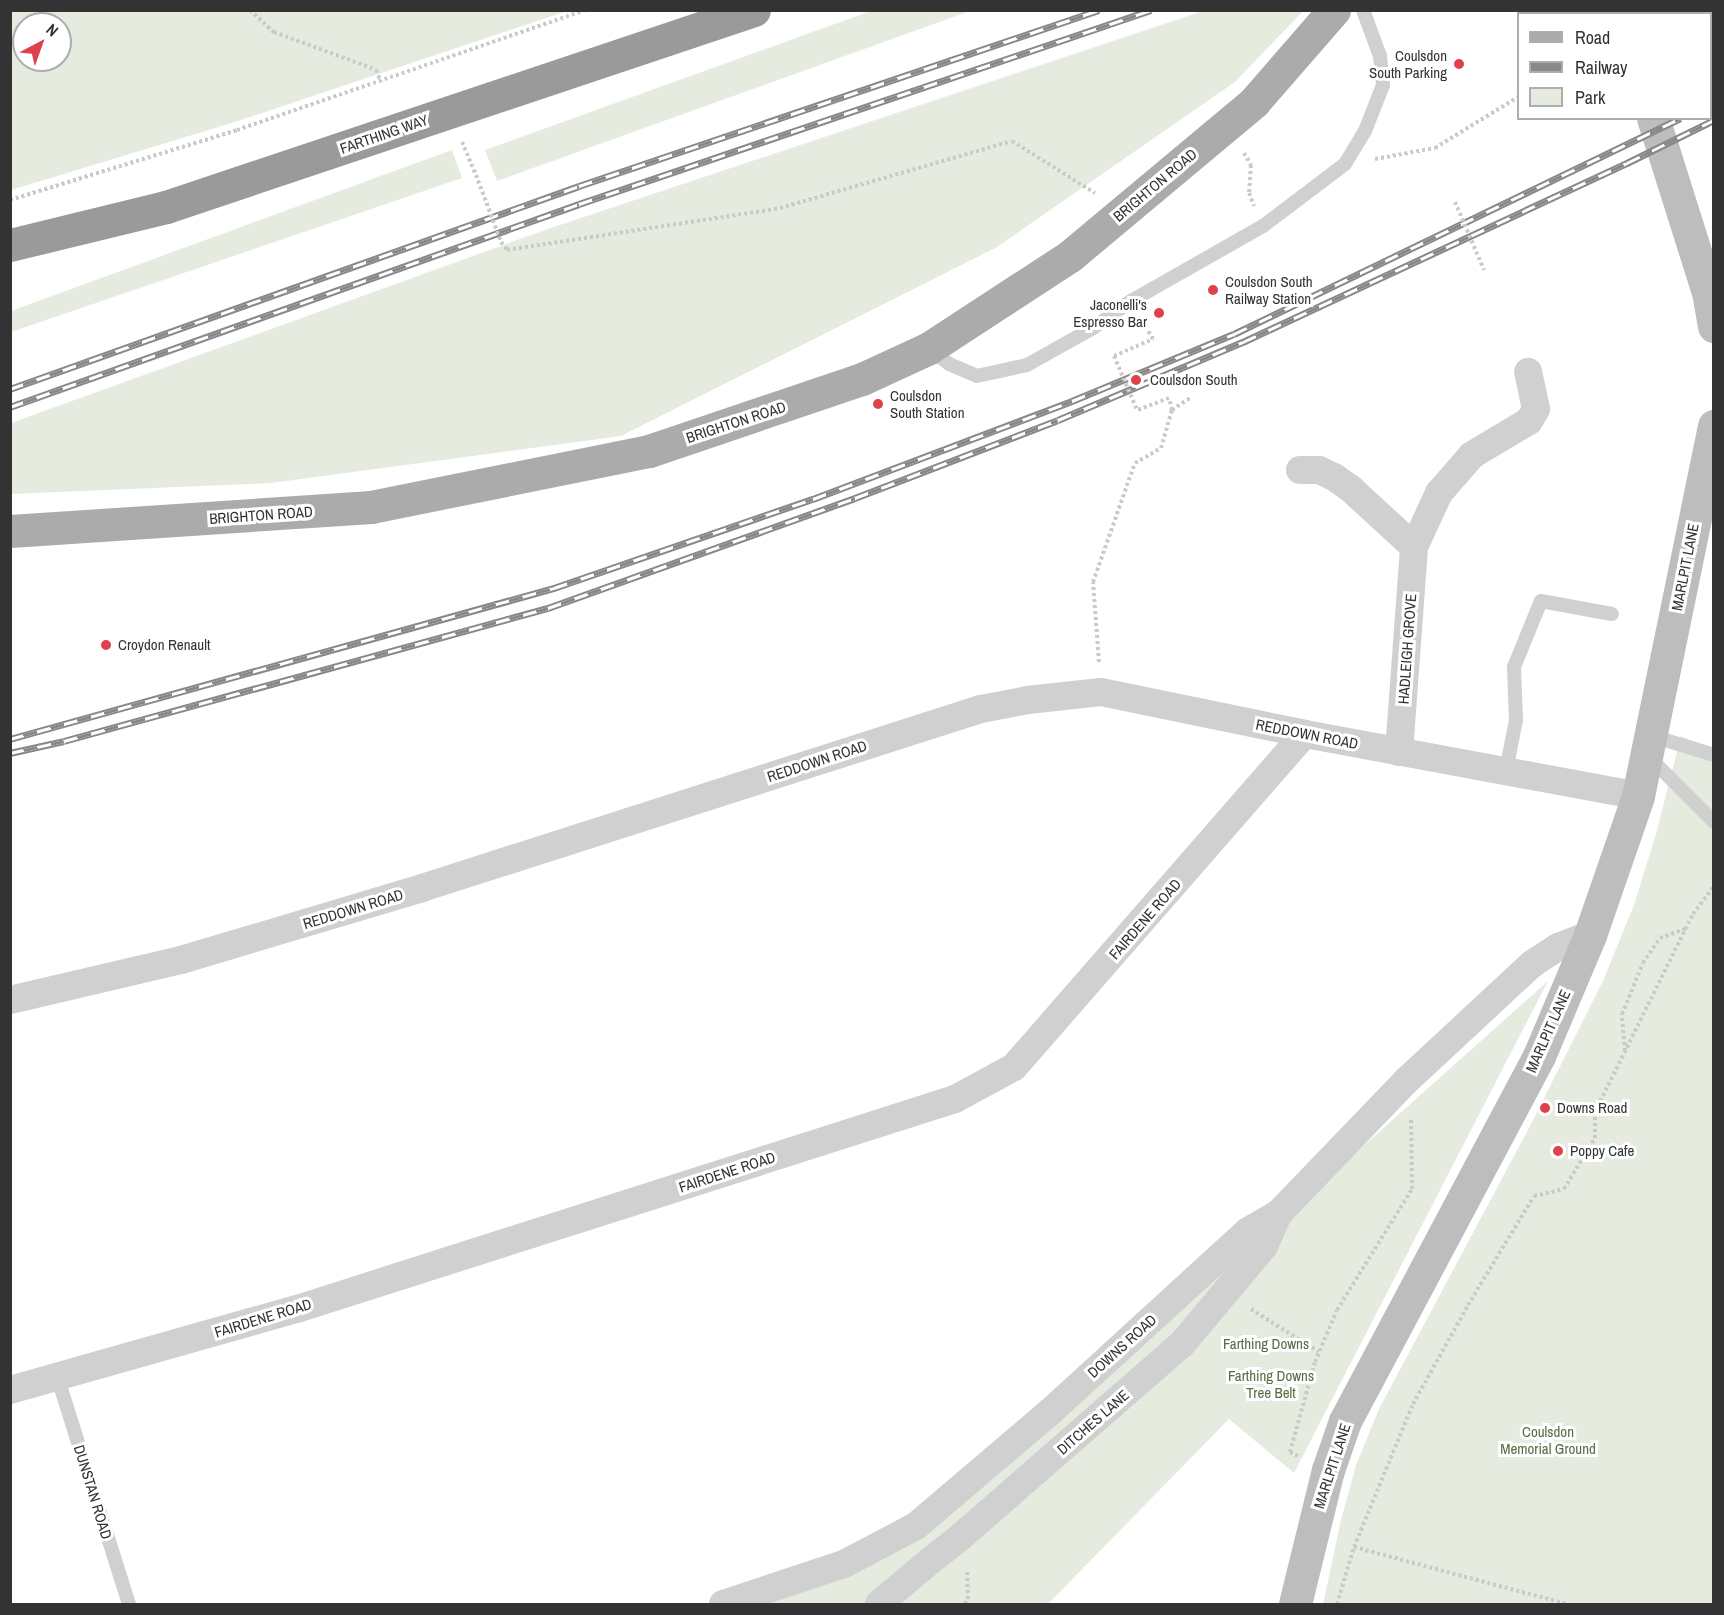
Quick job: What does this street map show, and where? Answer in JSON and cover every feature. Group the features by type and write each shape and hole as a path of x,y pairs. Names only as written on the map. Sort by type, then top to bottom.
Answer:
{"highway":[{"name":"FARTHING WAY","path":"10,245 166,207 754,10"}],"main road":[{"name":"BRIGHTON ROAD","path":"10,531 371,507 649,451 862,379 939,356 1079,249 1254,102 1354,12"},
{"path":"1654,120 1708,292 1713,326"},
{"name":"MARLPIT LANE","path":"1295,1605 1328,1470 1345,1421 1539,1056 1590,935 1638,796 1650,746 1713,426"}],"street":[{"name":"HADLEIGH GROVE","path":"1399,752 1414,547 1438,493 1472,455 1529,421 1536,409 1528,372"},
{"path":"1300,470 1319,470 1334,477 1351,489 1414,547"},
{"name":"REDDOWN ROAD","path":"10,1000 181,960 422,888 981,709 1028,700 1101,692 1305,734 1638,796"},
{"name":"FAIRDENE ROAD","path":"10,1390 58,1379 297,1309 955,1099 1014,1067 1305,734"},
{"name":"DOWNS ROAD","path":"723,1605 844,1564 916,1526 1051,1411 1248,1231 1280,1213 1406,1081 1532,964 1558,947 1590,935"},
{"name":"DITCHES LANE","path":"879,1605 1182,1344 1264,1246 1280,1213"},
{"path":"928,1516 957,1540"}],"lane":[{"path":"939,356 977,376 1027,366 1093,328 1131,301 1263,226 1345,164 1365,131 1383,85 1380,56 1354,12"},
{"path":"1506,771 1516,720 1514,666 1541,601 1612,614"},
{"path":"1650,746 1713,755"},
{"path":"1650,746 1713,822"},
{"name":"DUNSTAN ROAD","path":"58,1379 129,1605"}],"path":[{"path":"250,10 274,32 376,70 381,82"},
{"path":"10,200 381,82 586,10"},
{"path":"1345,164 1435,148 1517,98"},
{"path":"451,142 460,138 501,242 507,250 780,208 1012,141 1096,194 1105,187"},
{"path":"1251,165 1249,193 1263,226"},
{"path":"1455,202 1484,270"},
{"path":"1098,627 1093,582 1135,463 1161,448 1172,410 1168,398 1137,410 1114,356 1153,339 1131,301"},
{"path":"1172,410 1191,397"},
{"path":"1336,1605 1354,1547 1413,1404 1468,1305 1534,1196 1564,1189 1595,1138 1595,1112 1687,928 1713,886"},
{"path":"1625,1051 1622,1014 1643,963 1660,938 1687,928"},
{"path":"1328,1470 1290,1452 1319,1352 1336,1310 1412,1189 1411,1124 1406,1081"},
{"path":"1225,1293 1319,1352"},
{"path":"1354,1547 1567,1605"}],"green space":[{"path":"10,11 567,11 235,122 11,190"},
{"path":"871,11 970,11 497,181 485,150"},
{"path":"1203,11 1303,11 1235,82 997,247 621,436 271,483 11,494 11,423 545,230"},
{"path":"452,150 462,178 11,332 11,311"},
{"name":"Coulsdon Memorial Ground","path":"1681,736 1713,750 1713,1604 1323,1604 1341,1520 1356,1465 1379,1409 1531,1124 1603,981 1634,905 1656,834"},
{"name":"Farthing Downs","path":"1548,981 1294,1473 1229,1419 1048,1604 765,1604 848,1574 1071,1407"}],"railway":[{"path":"10,389 579,186 1099,10"},
{"path":"10,407 579,204 1151,10"},
{"path":"10,739 554,588 813,499 1072,401 1234,334 1677,120"},
{"path":"10,753 64,741 548,608 855,498 1058,420 1243,342 1627,163 1714,120"}],"place":[{"name":"Coulsdon South Parking","path":"1459,64"},
{"name":"Coulsdon South Railway Station","path":"1213,290"},
{"name":"Jaconelli's Espresso Bar","path":"1159,313"},
{"name":"Coulsdon South","path":"1136,380"},
{"name":"Coulsdon South Station","path":"878,404"},
{"name":"Croydon Renault","path":"106,645"},
{"name":"Downs Road","path":"1545,1108"},
{"name":"Poppy Cafe","path":"1558,1151"}],"park label":[{"name":"Farthing Downs Tree Belt","path":"1271,1384"}]}
